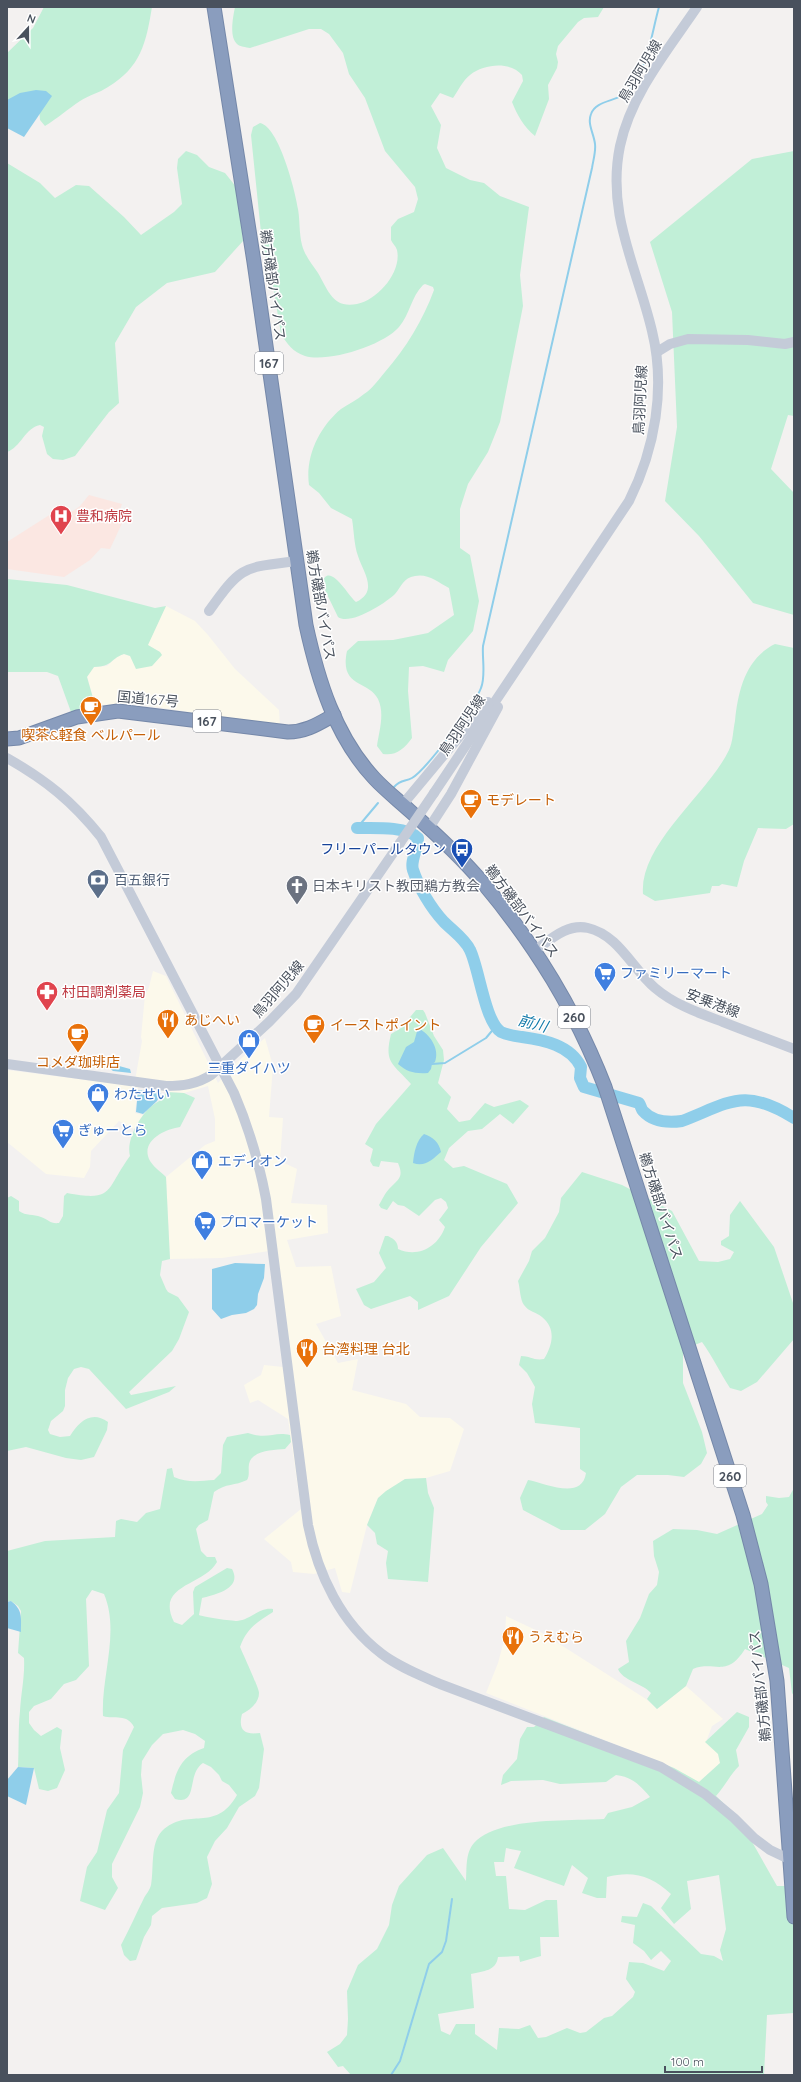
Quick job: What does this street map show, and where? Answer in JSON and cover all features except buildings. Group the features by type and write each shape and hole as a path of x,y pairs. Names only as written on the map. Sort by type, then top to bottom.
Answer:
{"highway":[{"name":"鵜方磯部バイパス","path":"214,7 254,262 306,625 319,678 334,715 357,756 374,778 429,828 483,883 534,951 561,991 573,1013 605,1087 742,1515 761,1584 772,1640 778,1689 789,1860"},
{"name":"国道167号","path":"7,740 19,738 73,719 118,711 288,732 308,729 334,715"},
{"name":"260","path":"789,1860 794,1917"}],"main road":[{"name":"鳥羽阿児線","path":"7,1064 166,1086 182,1086 202,1081 220,1067 270,1022 296,994 522,663 629,501 638,482 652,443 657,401 656,352 649,319 630,261 620,224 616,170 620,145 632,109 640,93 697,7"},
{"path":"656,352 670,344 688,339 748,340 785,344 794,342"},
{"path":"209,611 232,580 243,570 259,566 297,561"},
{"path":"403,804 522,663"},
{"path":"429,828 451,794 522,663"},
{"path":"7,758 60,793 82,813 101,837 237,1099 258,1159 266,1199 308,1525 318,1567 340,1608 372,1645 383,1655 405,1668 446,1686 661,1767 705,1794 734,1818 754,1838 770,1850 789,1860"},
{"name":"安乗港線","path":"534,951 559,933 568,930 586,928 594,930 608,938 654,988 674,1003 794,1049"}],"shaded area":[{"path":"89,495 122,504 118,515 124,519 110,549 101,548 90,560 64,577 7,569 7,542 51,514 73,511 80,506"},
{"path":"166,606 195,621 235,669 279,710 280,726 138,704 95,705 87,676 91,670 94,667 107,666 118,656 124,654 130,656 160,652 147,645"},
{"path":"153,971 166,976 218,1083 236,1063 265,1038 273,1066 269,1117 283,1118 280,1161 297,1169 291,1203 327,1205 328,1233 287,1240 296,1267 331,1266 341,1316 316,1324 338,1363 358,1359 352,1390 406,1404 420,1417 450,1418 464,1429 450,1471 426,1478 405,1479 378,1498 367,1525 350,1593 342,1592 335,1568 314,1574 293,1572 291,1562 264,1539 301,1509 288,1419 258,1400 250,1403 244,1385 261,1375 264,1365 283,1367 269,1251 222,1258 170,1259 166,1177 205,1145 215,1141 215,1119 208,1086 184,1093 166,1092 138,1087 135,1113 143,1115 134,1129 119,1121 91,1151 90,1167 84,1178 46,1174 7,1142 7,1070 134,1086 142,1041 141,1037 145,995 149,987"},
{"path":"506,1616 542,1633 646,1699 657,1709 686,1686 723,1719 712,1726 706,1742 719,1754 720,1763 699,1782 674,1768 653,1759 486,1693 498,1663 505,1637"}],"green space":[{"path":"44,7 152,7 144,43 135,62 128,71 108,87 80,101 45,126 40,120 39,108 7,104 7,53 33,28"},
{"path":"235,7 604,7 598,17 584,18 578,22 558,46 556,54 558,62 557,68 548,85 549,99 535,136 527,129 516,112 512,102 523,81 522,75 511,68 504,66 489,66 482,68 470,75 465,80 453,98 440,93 431,106 441,125 437,148 446,168 470,180 484,183 500,196 529,207 520,275 523,306 500,422 488,452 468,484 460,509 460,548 470,555 479,601 473,631 448,660 444,672 423,666 409,667 408,691 412,738 403,748 392,754 383,754 377,746 381,722 380,705 374,693 356,682 347,671 347,651 358,641 393,640 428,633 454,615 449,588 428,577 419,575 411,577 405,580 395,594 376,608 351,618 344,619 338,617 322,584 325,577 334,577 356,602 363,598 367,592 368,581 357,552 352,519 331,508 319,493 309,485 308,474 309,464 315,443 326,425 341,409 370,389 393,363 419,323 434,290 433,287 425,284 423,285 399,327 392,334 369,346 341,355 315,358 305,356 291,347 281,334 269,262 263,252 251,135 253,127 260,123 267,127 274,135 290,174 299,213 303,249 328,292 342,304 357,304 365,301 373,297 387,284 396,267 398,258 397,250 391,240 391,227 398,219 414,212 418,199 415,187 385,151 365,98 349,74 343,53 329,34 321,29 309,29 250,48 241,46 235,41 232,32"},
{"path":"186,151 197,155 209,167 225,173 237,188 243,241 215,272 167,283 136,307 115,343 119,403 109,412 75,456 63,460 53,459 47,454 42,436 44,427 40,425 30,430 12,450 7,452 7,163 40,183 55,198 76,185 89,186 124,217 141,235 174,212 182,204 177,168 178,159"},
{"path":"794,151 794,416 788,415 771,469 794,493 794,615 753,603 699,536 665,501 677,427 672,312 650,242 752,159"},
{"path":"7,579 67,585 155,608 166,606 148,645 160,652 162,655 152,666 136,669 130,656 124,654 115,658 108,664 94,667 87,677 95,705 71,712 58,676 47,672 7,672"},
{"path":"775,644 794,648 794,824 786,829 758,828 744,861 737,887 722,884 719,886 712,886 710,893 655,901 643,894 645,875 652,857 663,838 719,767 729,750 732,740 738,698 745,676 750,666 757,658 765,650"},
{"path":"416,1010 423,1010 434,1036 443,1050 444,1060 438,1083 451,1097 447,1109 459,1122 470,1120 485,1103 494,1107 520,1100 529,1106 513,1124 500,1114 482,1129 468,1131 449,1148 444,1160 453,1168 464,1166 507,1184 518,1203 481,1247 449,1296 418,1310 418,1302 410,1296 371,1309 364,1305 356,1289 374,1282 386,1268 379,1253 385,1236 392,1238 395,1241 398,1249 413,1252 426,1249 438,1240 442,1234 445,1227 439,1220 448,1208 446,1202 441,1198 435,1200 419,1216 393,1201 387,1210 381,1208 379,1205 385,1195 400,1178 400,1168 398,1163 381,1161 379,1167 373,1166 370,1161 373,1149 365,1144 376,1124 411,1084 394,1067 388,1051 391,1034 401,1028"},
{"path":"166,1092 184,1093 195,1098 180,1127 168,1130 156,1137 148,1146 147,1152 152,1164 166,1177 170,1259 162,1261 160,1275 168,1292 178,1297 189,1312 179,1339 172,1351 129,1392 131,1395 176,1386 169,1392 126,1409 89,1369 81,1367 74,1369 68,1378 65,1390 65,1406 63,1411 51,1421 48,1430 50,1434 60,1437 70,1436 81,1422 91,1417 96,1417 108,1422 107,1430 94,1457 81,1460 66,1458 26,1447 7,1451 7,1198 11,1196 19,1201 19,1211 22,1213 41,1217 50,1222 59,1223 63,1216 64,1196 67,1193 94,1196 107,1191 130,1156 130,1140 138,1123 149,1108 162,1100"},
{"path":"582,1172 622,1185 672,1211 699,1261 718,1262 730,1259 734,1252 721,1245 721,1241 729,1236 730,1215 740,1201 774,1247 794,1306 794,1339 757,1382 741,1391 730,1388 702,1342 683,1350 683,1383 702,1432 707,1453 701,1464 684,1477 668,1475 637,1475 621,1487 605,1514 585,1530 561,1530 523,1510 520,1498 528,1480 562,1488 578,1486 583,1481 586,1473 580,1469 580,1428 535,1423 532,1404 535,1387 527,1373 519,1365 521,1356 544,1359 552,1338 550,1327 547,1322 524,1305 518,1281 529,1261 532,1251 545,1238 559,1212 561,1198"},
{"path":"248,1433 261,1436 280,1434 290,1435 291,1442 285,1449 270,1450 254,1456 249,1464 249,1474 247,1480 223,1487 214,1492 208,1520 199,1525 196,1529 201,1551 207,1557 215,1557 217,1562 211,1570 176,1593 171,1600 170,1609 174,1622 182,1625 194,1614 193,1592 195,1587 227,1568 232,1569 234,1582 226,1590 220,1593 202,1598 199,1615 237,1621 263,1610 273,1609 273,1612 257,1622 249,1630 240,1647 259,1693 259,1697 254,1706 242,1714 241,1724 242,1728 246,1732 260,1733 264,1749 259,1788 255,1796 239,1807 227,1828 215,1841 207,1857 212,1884 207,1898 197,1903 162,1908 152,1916 151,1925 144,1937 136,1960 130,1961 124,1955 121,1945 149,1890 152,1879 154,1849 158,1836 172,1824 182,1820 210,1817 220,1814 229,1807 237,1795 229,1785 222,1781 219,1775 211,1767 203,1763 195,1774 190,1794 187,1798 182,1800 175,1799 171,1793 175,1778 181,1765 190,1755 204,1748 205,1741 195,1734 183,1730 163,1734 152,1745 142,1761 141,1775 143,1793 140,1807 112,1864 112,1877 118,1888 105,1910 80,1901 87,1867 97,1852 107,1810 119,1793 123,1750 134,1727 124,1718 103,1716 103,1701 109,1654 110,1623 104,1594 92,1590 86,1599 89,1666 76,1680 64,1684 51,1699 34,1706 29,1712 29,1723 41,1736 57,1727 62,1730 60,1748 65,1770 57,1788 48,1791 39,1789 34,1768 18,1767 20,1704 24,1658 18,1653 21,1611 18,1606 11,1601 7,1602 7,1551 45,1541 115,1537 116,1521 121,1519 137,1522 146,1513 160,1509 167,1469 172,1468 174,1477 179,1479 194,1481 214,1480 221,1473 223,1445 227,1437"},
{"path":"426,1478 428,1493 434,1508 428,1582 388,1579 386,1563 388,1551 377,1544 375,1533 367,1525 378,1498 386,1491 405,1479"},
{"path":"794,1488 794,1696 792,1693 789,1668 745,1649 732,1664 720,1667 708,1666 693,1669 686,1686 657,1709 647,1699 651,1693 628,1679 620,1673 618,1669 629,1662 626,1641 640,1618 649,1594 657,1585 659,1572 654,1556 653,1541 673,1529 697,1530 717,1534 762,1514 768,1505 766,1502 766,1496 779,1498 789,1497"},
{"path":"737,1712 749,1717 749,1727 736,1750 739,1766 716,1796 738,1817 777,1886 794,1886 794,2013 767,2015 764,2075 351,2075 343,2066 338,2067 327,2052 340,2044 347,2035 347,1991 358,1965 377,1949 389,1925 392,1905 399,1886 427,1855 443,1848 466,1881 469,1851 474,1843 485,1835 499,1829 535,1822 604,1819 608,1813 632,1807 650,1797 635,1782 616,1775 606,1782 560,1784 543,1780 511,1781 501,1785 503,1775 517,1759 520,1739 527,1727 534,1727 544,1717 674,1768 699,1782 720,1763 718,1754 705,1742","holes":["506,1848 521,1851 514,1868 564,1886 572,1865 588,1878 582,1893 597,1898 606,1898 607,1877 625,1874 642,1876 649,1879 657,1883 671,1894 661,1908 674,1924 691,1909 687,1881 719,1875 726,1929 720,1950 723,1961 714,1956 701,1954 651,1906 643,1903 637,1917 622,1916 621,1922 635,1925 633,1943 644,1951 651,1960 661,1951 671,1961 664,1971 643,1963 629,1962 626,1979 635,1992 633,1997 612,2016 604,2018 586,2032 580,2033 567,2028 546,2037 538,2038 530,2025 519,2029 499,2028 497,2050 475,2034 475,2024 456,2024 450,2035 441,2031 438,2014 474,2008 471,1974 489,1970 495,1965 498,1957 519,1956 520,1962 541,1956 540,1937 559,1937 557,1900 546,1900 525,1910 509,1909 506,1876 496,1876 494,1862 504,1862"]}],"water":[{"path":"36,90 46,91 52,96 24,137 7,128 7,100 20,93"},
{"path":"418,1028 430,1038 435,1047 435,1062 432,1064 428,1073 412,1072 398,1064 406,1047 414,1042"},
{"path":"112,1064 130,1069 131,1073 113,1071 108,1067"},
{"path":"138,1090 161,1093 157,1101 143,1114 136,1112"},
{"path":"424,1134 435,1140 439,1145 441,1152 425,1163 413,1163 417,1144"},
{"path":"235,1263 265,1264 264,1278 258,1294 257,1305 254,1309 246,1313 232,1315 221,1319 212,1309 212,1269"},
{"path":"11,1601 15,1604 19,1611 21,1618 21,1632 7,1628 7,1602"},
{"path":"18,1767 34,1768 26,1805 7,1796 7,1780"}],"waterway":[{"path":"394,787 396,784 412,778 428,763 470,708 481,688 484,673 483,646 592,168 595,144 590,125 591,114 594,109 603,103 625,94 636,81 645,61 659,7"},
{"path":"357,828 378,803"},
{"name":"前川","path":"357,828 380,828 406,831 418,838 412,866 413,870 422,891 430,904 444,922 468,946 491,1018 495,1026 501,1032 556,1045 570,1053 581,1067 580,1078 584,1087 639,1103 643,1111 656,1120 666,1122 682,1121 713,1108 738,1101 750,1100 777,1108 794,1118"},
{"path":"432,1064 445,1063 486,1038 496,1026"},
{"path":"391,2075 400,2061 429,1964 442,1952 446,1941 452,1899"}],"place":[{"name":"豊和病院","path":"61,536"},
{"name":"喫茶&軽食 ベルパール","path":"91,726"},
{"name":"モデレート","path":"471,820"},
{"name":"フリーパールタウン","path":"462,868"},
{"name":"百五銀行","path":"98,900"},
{"name":"日本キリスト教団鵜方教会","path":"297,906"},
{"name":"ファミリーマート","path":"605,992"},
{"name":"村田調剤薬局","path":"47,1012"},
{"name":"あじへい","path":"168,1040"},
{"name":"イーストポイント","path":"314,1044"},
{"name":"コメダ珈琲店","path":"78,1054"},
{"name":"三重ダイハツ","path":"249,1060"},
{"name":"わたせい","path":"98,1114"},
{"name":"ぎゅーとら","path":"63,1150"},
{"name":"エディオン","path":"202,1180"},
{"name":"プロマーケット","path":"205,1242"},
{"name":"台湾料理 台北","path":"307,1368"},
{"name":"うえむら","path":"513,1656"}]}
